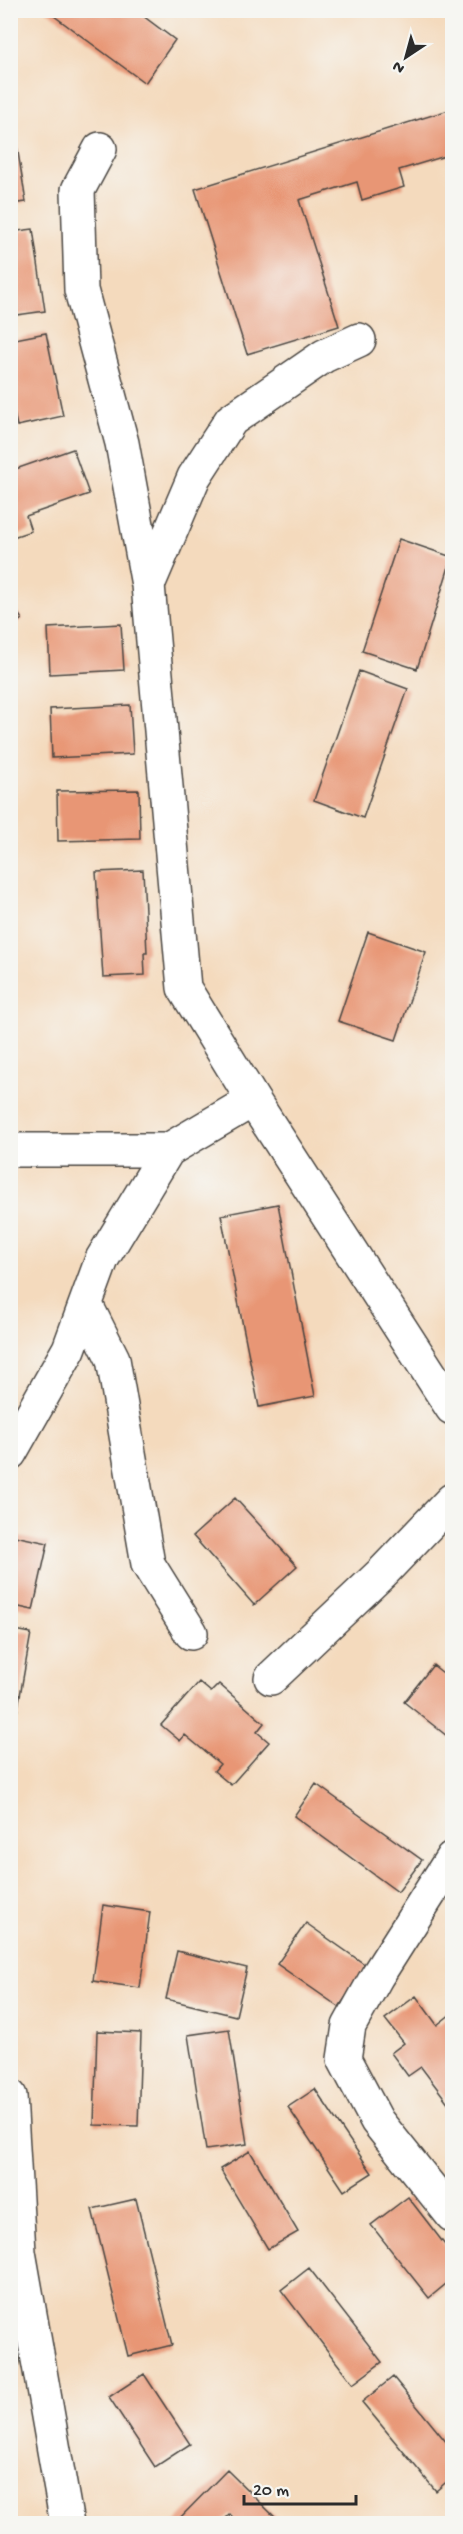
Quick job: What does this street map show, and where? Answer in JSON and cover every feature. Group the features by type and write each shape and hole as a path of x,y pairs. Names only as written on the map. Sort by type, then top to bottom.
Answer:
{"street":[{"path":"100,149 78,190 81,290 122,442 148,585 184,988 254,1101 453,1408"},
{"path":"148,585 194,477 231,420 324,356 359,340"},
{"path":"10,1453 69,1349 102,1259 168,1150 254,1101"},
{"path":"10,1150 168,1150"},
{"path":"86,1305 113,1359 148,1564 191,1633"},
{"path":"271,1678 383,1572 453,1500"},
{"path":"453,1858 377,1976 349,2026 344,2059 377,2121 453,2215"},
{"path":"10,2096 19,2252 67,2523"}],"building":[{"path":"46,10 135,10 175,40 145,83"},
{"path":"452,109 452,154 399,170 404,187 362,200 357,182 299,200 339,326 247,354 195,189"},
{"path":"13,121 26,202 10,204 10,122"},
{"path":"33,229 45,311 10,316 10,232"},
{"path":"46,333 63,416 17,426 10,395 10,340"},
{"path":"73,449 89,494 26,516 31,531 10,538 10,471"},
{"path":"399,539 452,557 417,669 362,651"},
{"path":"10,602 22,619 10,627"},
{"path":"121,624 124,670 50,674 48,628"},
{"path":"359,671 408,689 363,818 314,800"},
{"path":"130,705 133,754 52,758 50,709"},
{"path":"139,790 140,839 58,841 57,791"},
{"path":"143,870 147,953 144,953 145,975 103,977 96,872"},
{"path":"368,932 426,952 396,1040 338,1021"},
{"path":"278,1204 315,1396 259,1407 221,1215"},
{"path":"235,1498 297,1566 254,1605 193,1536"},
{"path":"10,1535 48,1543 33,1610 10,1605"},
{"path":"10,1629 31,1633 14,1730 10,1730"},
{"path":"433,1665 452,1680 452,1740 404,1702"},
{"path":"199,1682 211,1692 219,1684 264,1723 257,1732 269,1742 231,1785 214,1771 220,1764 185,1735 180,1741 161,1725"},
{"path":"316,1784 422,1860 398,1892 294,1816"},
{"path":"103,1905 150,1912 140,1988 93,1981"},
{"path":"306,1923 367,1966 339,2007 277,1964"},
{"path":"177,1951 247,1968 236,2016 166,1999"},
{"path":"416,1996 437,2025 451,2014 452,2017 452,2108 421,2067 408,2076 391,2053 404,2043 385,2019"},
{"path":"229,2029 247,2144 206,2150 188,2035"},
{"path":"97,2031 141,2033 138,2126 94,2125"},
{"path":"315,2089 372,2173 344,2191 288,2107"},
{"path":"250,2151 298,2232 268,2249 220,2169"},
{"path":"408,2197 452,2254 452,2279 429,2298 371,2225"},
{"path":"136,2199 172,2345 128,2356 92,2209"},
{"path":"309,2268 382,2362 353,2384 281,2290"},
{"path":"144,2374 190,2444 155,2467 109,2397"},
{"path":"393,2377 452,2449 452,2477 436,2491 362,2402"},
{"path":"227,2470 282,2524 239,2524 230,2514 220,2524 174,2524"}]}
